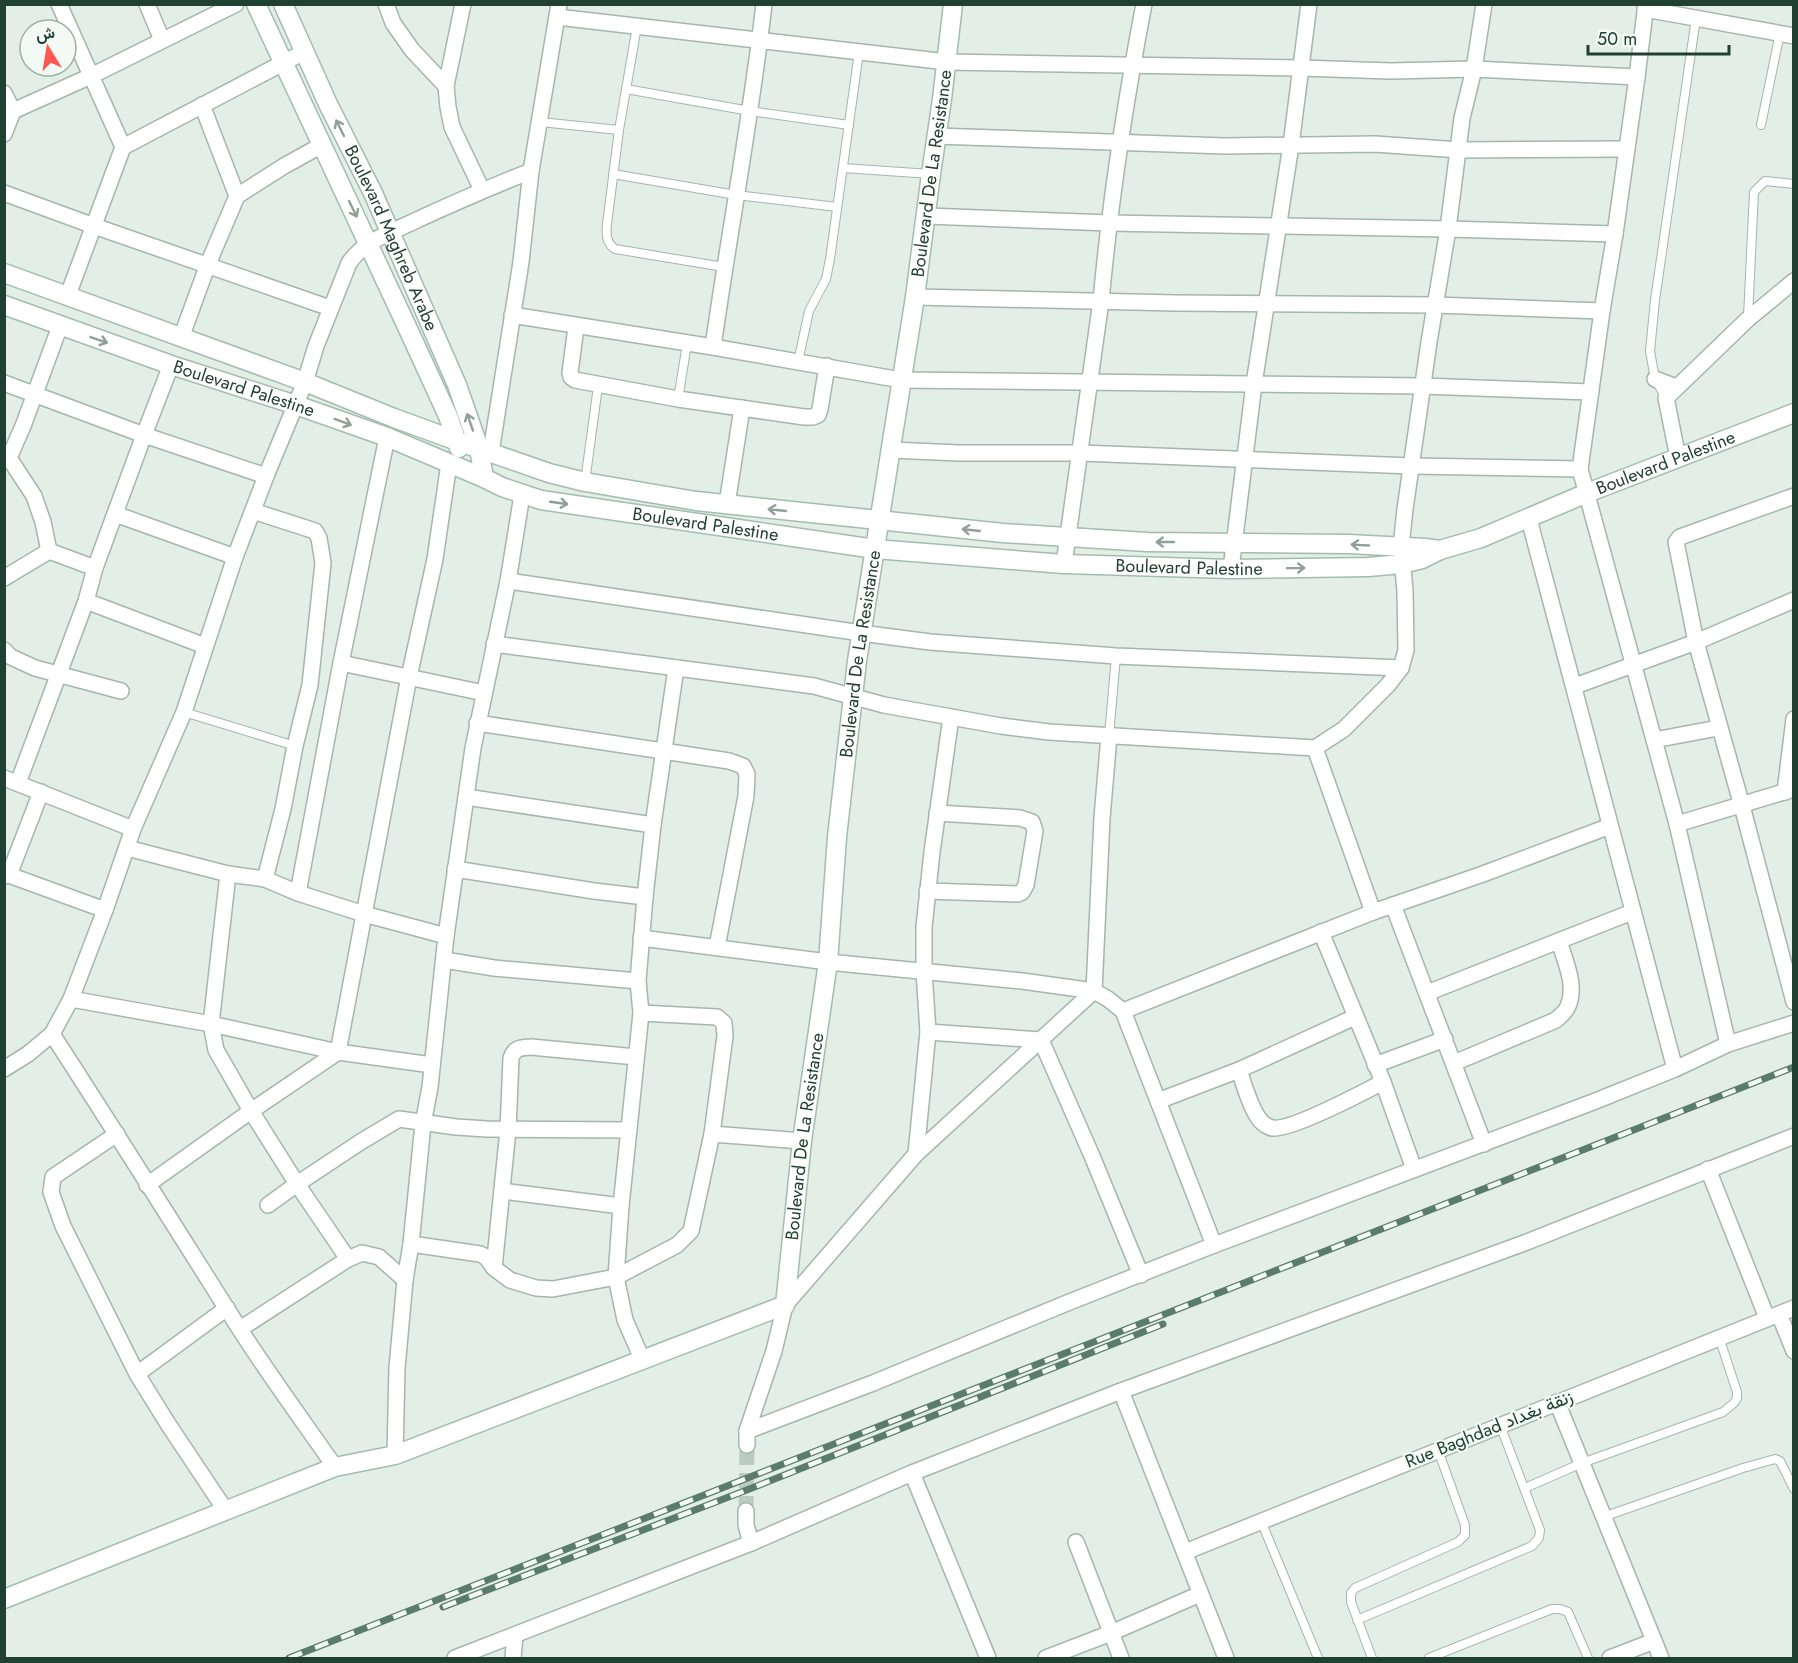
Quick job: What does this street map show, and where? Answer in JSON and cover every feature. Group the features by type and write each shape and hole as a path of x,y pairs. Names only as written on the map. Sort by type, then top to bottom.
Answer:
{"street":[{"path":"59,4 123,147"},
{"path":"147,4 162,40"},
{"path":"4,134 13,111 91,76 236,4"},
{"name":"Boulevard Maghreb Arabe","path":"256,4 440,398 457,441 457,467"},
{"name":"Boulevard Maghreb Arabe","path":"283,4 373,193 485,450 484,478"},
{"path":"386,4 393,23 412,50 446,86"},
{"path":"463,4 446,86 448,107 452,127 482,190"},
{"path":"713,347 750,111 764,4"},
{"name":"Boulevard De La Resistance","path":"785,1305 802,1141 828,962 837,837 861,633 881,519 927,216 953,4"},
{"path":"1064,564 1081,453 1120,142 1144,4"},
{"path":"1231,569 1254,384 1291,145 1309,4"},
{"path":"494,644 814,686 884,705 1049,732 1315,748 1344,729 1388,685 1401,668 1406,650 1402,555 1405,509 1422,386 1448,229 1462,118 1474,69 1484,4"},
{"path":"1728,1044 1677,824 1580,468 1646,7 1697,11 1787,34"},
{"path":"485,450 521,262 531,171 558,11 637,26 947,62 1391,71 1474,69 1637,77"},
{"path":"68,295 123,147 304,52"},
{"path":"4,93 13,111"},
{"path":"202,105 237,196"},
{"path":"936,136 1225,146 1375,144 1459,150 1627,149"},
{"path":"181,338 208,264 237,196 322,145"},
{"path":"4,1069 28,1054 52,1034 71,999 133,829 184,712 235,557 305,382 330,308 349,263 354,255 369,244 390,233 482,190 531,171"},
{"path":"4,193 330,308"},
{"path":"927,216 1110,223 1615,234"},
{"name":"Boulevard Palestine","path":"4,273 305,382 457,441 549,473 585,482 727,504 1003,533 1148,542 1338,544 1402,555"},
{"path":"1671,392 1748,319 1794,281"},
{"path":"915,297 1435,305 1602,311"},
{"name":"Boulevard Palestine","path":"4,305 171,365 387,437 522,495 541,500 875,549 1064,564 1231,569 1368,567 1402,555 1440,550 1481,538 1587,493 1794,413"},
{"path":"512,315 902,380 1422,386 1591,392"},
{"path":"49,551 43,522 34,496 7,459 23,426 60,326"},
{"path":"576,327 571,377 583,383 678,399 813,417 818,415 820,409 827,366"},
{"path":"133,829 11,781 58,674 171,365"},
{"path":"1655,379 1671,392 1678,458"},
{"path":"4,383 144,435 266,476"},
{"path":"727,504 742,408"},
{"path":"298,893 341,663 387,437"},
{"path":"891,450 1081,453 1412,466 1580,468"},
{"path":"147,1185 338,1052 409,677 457,467"},
{"path":"395,1455 397,1368 405,1280 446,936 477,723 508,581 522,495"},
{"path":"1794,496 1677,539 1676,545 1696,642 1718,728 1742,806 1794,1002"},
{"path":"253,511 315,531 319,538 323,563 308,695 265,879"},
{"path":"115,514 235,557"},
{"path":"1529,519 1675,1069"},
{"path":"49,551 95,568"},
{"path":"4,578 49,551"},
{"path":"508,581 861,633 971,646 1116,656 1401,668"},
{"path":"1575,686 1696,642 1794,600"},
{"path":"86,601 205,646"},
{"path":"4,650 11,657 35,668 121,691"},
{"path":"341,663 484,693"},
{"path":"1373,666 1388,685"},
{"path":"643,1361 625,1320 616,1277 641,1013 638,981 645,897 676,668"},
{"path":"916,1154 928,1032 924,927 951,717"},
{"path":"1677,824 1789,791 1794,719"},
{"path":"477,723 729,761 743,766 747,774 740,830 717,947"},
{"path":"1654,740 1718,728"},
{"path":"1109,736 1102,818 1094,991 916,1154 785,1305 774,1351 747,1438 1056,1307 1642,1083 1728,1044 1794,1023"},
{"path":"1315,748 1373,912"},
{"path":"41,792 7,876 105,910"},
{"path":"466,796 653,825"},
{"path":"927,891 1005,895 1022,892 1026,885 1035,831 1032,822 1020,818 938,813"},
{"path":"1122,1011 1373,912 1483,874 1610,826"},
{"path":"127,848 228,874 265,879 298,893 364,915 446,936"},
{"path":"455,869 645,897"},
{"path":"228,874 212,1024 216,1050 297,1184 348,1259"},
{"path":"1393,905 1484,1144"},
{"path":"1427,993 1632,912"},
{"path":"1321,932 1383,1082 1414,1169"},
{"path":"641,938 828,962 1022,981 1094,991 1122,1011 1214,1245"},
{"path":"1454,1063 1556,1020 1568,1008 1571,982 1559,942"},
{"path":"444,960 494,968 638,981"},
{"path":"71,999 212,1024 338,1052 432,1065"},
{"path":"411,1244 480,1254 486,1257 502,1275 522,1285 553,1289 616,1277 677,1245 691,1231 712,1134 725,1036 724,1023 717,1017 641,1013"},
{"path":"1158,1101 1239,1070 1355,1017"},
{"path":"928,1032 1041,1040"},
{"path":"52,1034 240,1329 335,1467"},
{"path":"1375,1065 1445,1039"},
{"path":"1041,1040 1142,1275"},
{"path":"494,1268 508,1130 513,1052 519,1048 531,1047 636,1057"},
{"path":"1239,1070 1258,1118 1265,1125 1273,1128 1286,1126 1337,1105 1383,1082"},
{"path":"268,1205 393,1122 403,1119 423,1124 508,1130 629,1130"},
{"path":"117,1134 53,1177 51,1192 63,1226 137,1374 226,1510"},
{"path":"712,1134 802,1141"},
{"path":"455,1659 751,1543 912,1473 1121,1391 1527,1242 1794,1136"},
{"path":"1708,1169 1773,1316 1794,1351"},
{"path":"502,1191 621,1206"},
{"path":"240,1329 348,1259 362,1253 379,1257 405,1280"},
{"path":"4,1599 335,1467 395,1455 785,1305"},
{"path":"137,1374 227,1308"},
{"name":"Rue Baghdad زنقة بغداد","path":"1185,1551 1794,1308"},
{"path":"1121,1391 1226,1659"},
{"path":"1557,1402 1660,1659"},
{"path":"912,1473 988,1659"},
{"path":"746,1511 746,1525 751,1543"},
{"path":"1076,1542 1121,1659"},
{"path":"1046,1659 1200,1593"},
{"path":"513,1659 515,1636"},
{"path":"1610,1659 1654,1641"}],"lane":[{"path":"1655,379 1650,351 1654,300 1697,11"},
{"path":"637,26 619,130 606,234 611,246 615,249 724,267"},
{"path":"1761,125 1787,34"},
{"path":"798,362 809,311 826,279 859,52"},
{"path":"626,89 750,111 849,125"},
{"path":"540,122 619,130"},
{"path":"843,168 931,174"},
{"path":"613,174 736,195 837,207"},
{"path":"1748,319 1754,192 1765,181 1794,184"},
{"path":"678,399 687,344"},
{"path":"585,482 598,386"},
{"path":"1109,736 1116,656"},
{"path":"184,712 295,746"},
{"path":"1525,1488 1582,1463 1730,1407 1737,1398 1737,1392 1719,1337"},
{"path":"1358,1620 1532,1546 1539,1538 1540,1530 1500,1425"},
{"path":"1372,1659 1351,1602 1351,1593 1355,1588 1458,1542 1465,1535 1465,1525 1438,1450"},
{"path":"1604,1517 1775,1459 1780,1461 1794,1489"},
{"path":"1262,1521 1318,1659"},
{"path":"1429,1659 1552,1609 1568,1612 1588,1659"}],"tunnel":[{"path":"746,1511 747,1445"}],"railway":[{"path":"289,1658 1794,1067"},
{"path":"443,1607 752,1488 1163,1324"}]}
